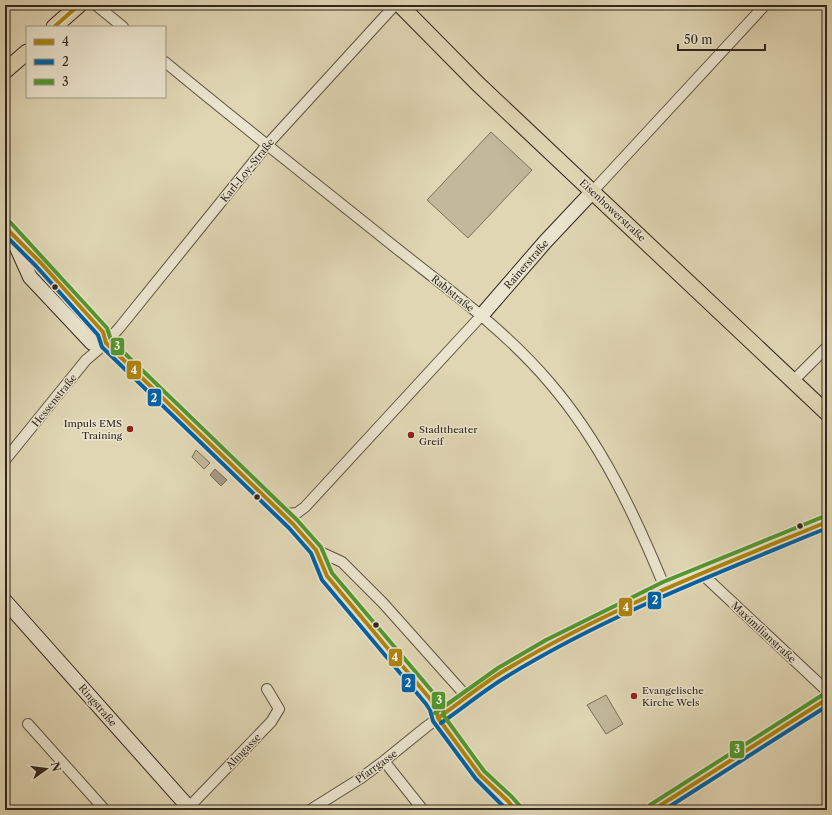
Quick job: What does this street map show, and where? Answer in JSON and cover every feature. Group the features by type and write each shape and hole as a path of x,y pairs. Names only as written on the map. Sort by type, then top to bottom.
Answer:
{"main road":[{"path":"55,26 79,5"},
{"name":"Eisenhowerstraße","path":"400,5 478,84 827,413"},
{"path":"5,71 26,53"}],"street":[{"path":"96,5 122,26"},
{"name":"Karl-Loy-Straße","path":"106,343 267,145 395,5"},
{"name":"Rainerstraße","path":"284,514 297,513 305,507 481,316 545,242 765,5"},
{"name":"Rablstraße","path":"166,63 481,316 526,357 565,402 596,447 625,497 665,588"},
{"path":"7,228 30,277 92,343 106,343 284,514 316,550 327,576 431,700 436,708 438,718 480,775 508,801 515,810"},
{"name":"Hessenstraße","path":"5,460 86,360 106,343"},
{"path":"793,381 827,347"},
{"name":"Pfarrgasse","path":"310,810 384,761 438,718 501,673 549,644 700,572 827,522"},
{"path":"316,550 342,562 383,603 467,697"},
{"name":"Maximilianstraße","path":"700,572 827,691"},
{"name":"Ringstraße","path":"5,600 190,809"},
{"name":"Almgasse","path":"190,809 271,722 279,709 267,689"},
{"path":"653,810 827,699"},
{"path":"28,724 105,810"},
{"path":"384,761 423,810"}],"shaded area":[{"path":"491,132 532,170 468,238 427,200"},
{"path":"196,450 210,463 204,469 192,457"},
{"path":"215,469 227,480 221,486 210,475"},
{"path":"606,695 623,724 606,734 587,705"}],"transit line":[{"name":"4","path":"55,26 79,5"},
{"name":"3","path":"10,222 107,328 111,340 297,520 321,547 332,573 436,696 442,706 444,716 484,771 520,806"},
{"name":"4","path":"5,225 103,332 106,343 293,524 316,550 327,576 431,700 436,708 438,718 480,775 508,801 515,810"},
{"name":"2","path":"5,235 36,266 98,335 102,347 289,528 311,553 322,580 426,704 430,710 433,721 476,779 507,810"},
{"name":"3","path":"435,713 498,668 546,640 663,582 825,516"},
{"name":"4","path":"438,718 502,672 580,629 662,591 827,522"},
{"name":"2","path":"441,723 506,677 583,634 664,596 827,528"},
{"name":"3","path":"650,805 824,694"},
{"name":"4","path":"653,810 827,699"},
{"name":"2","path":"664,810 827,706"}],"place":[{"name":"Impuls EMS Training","path":"130,429"},
{"name":"Stadttheater Greif","path":"411,435"},
{"name":"Evangelische Kirche Wels","path":"634,696"}]}
